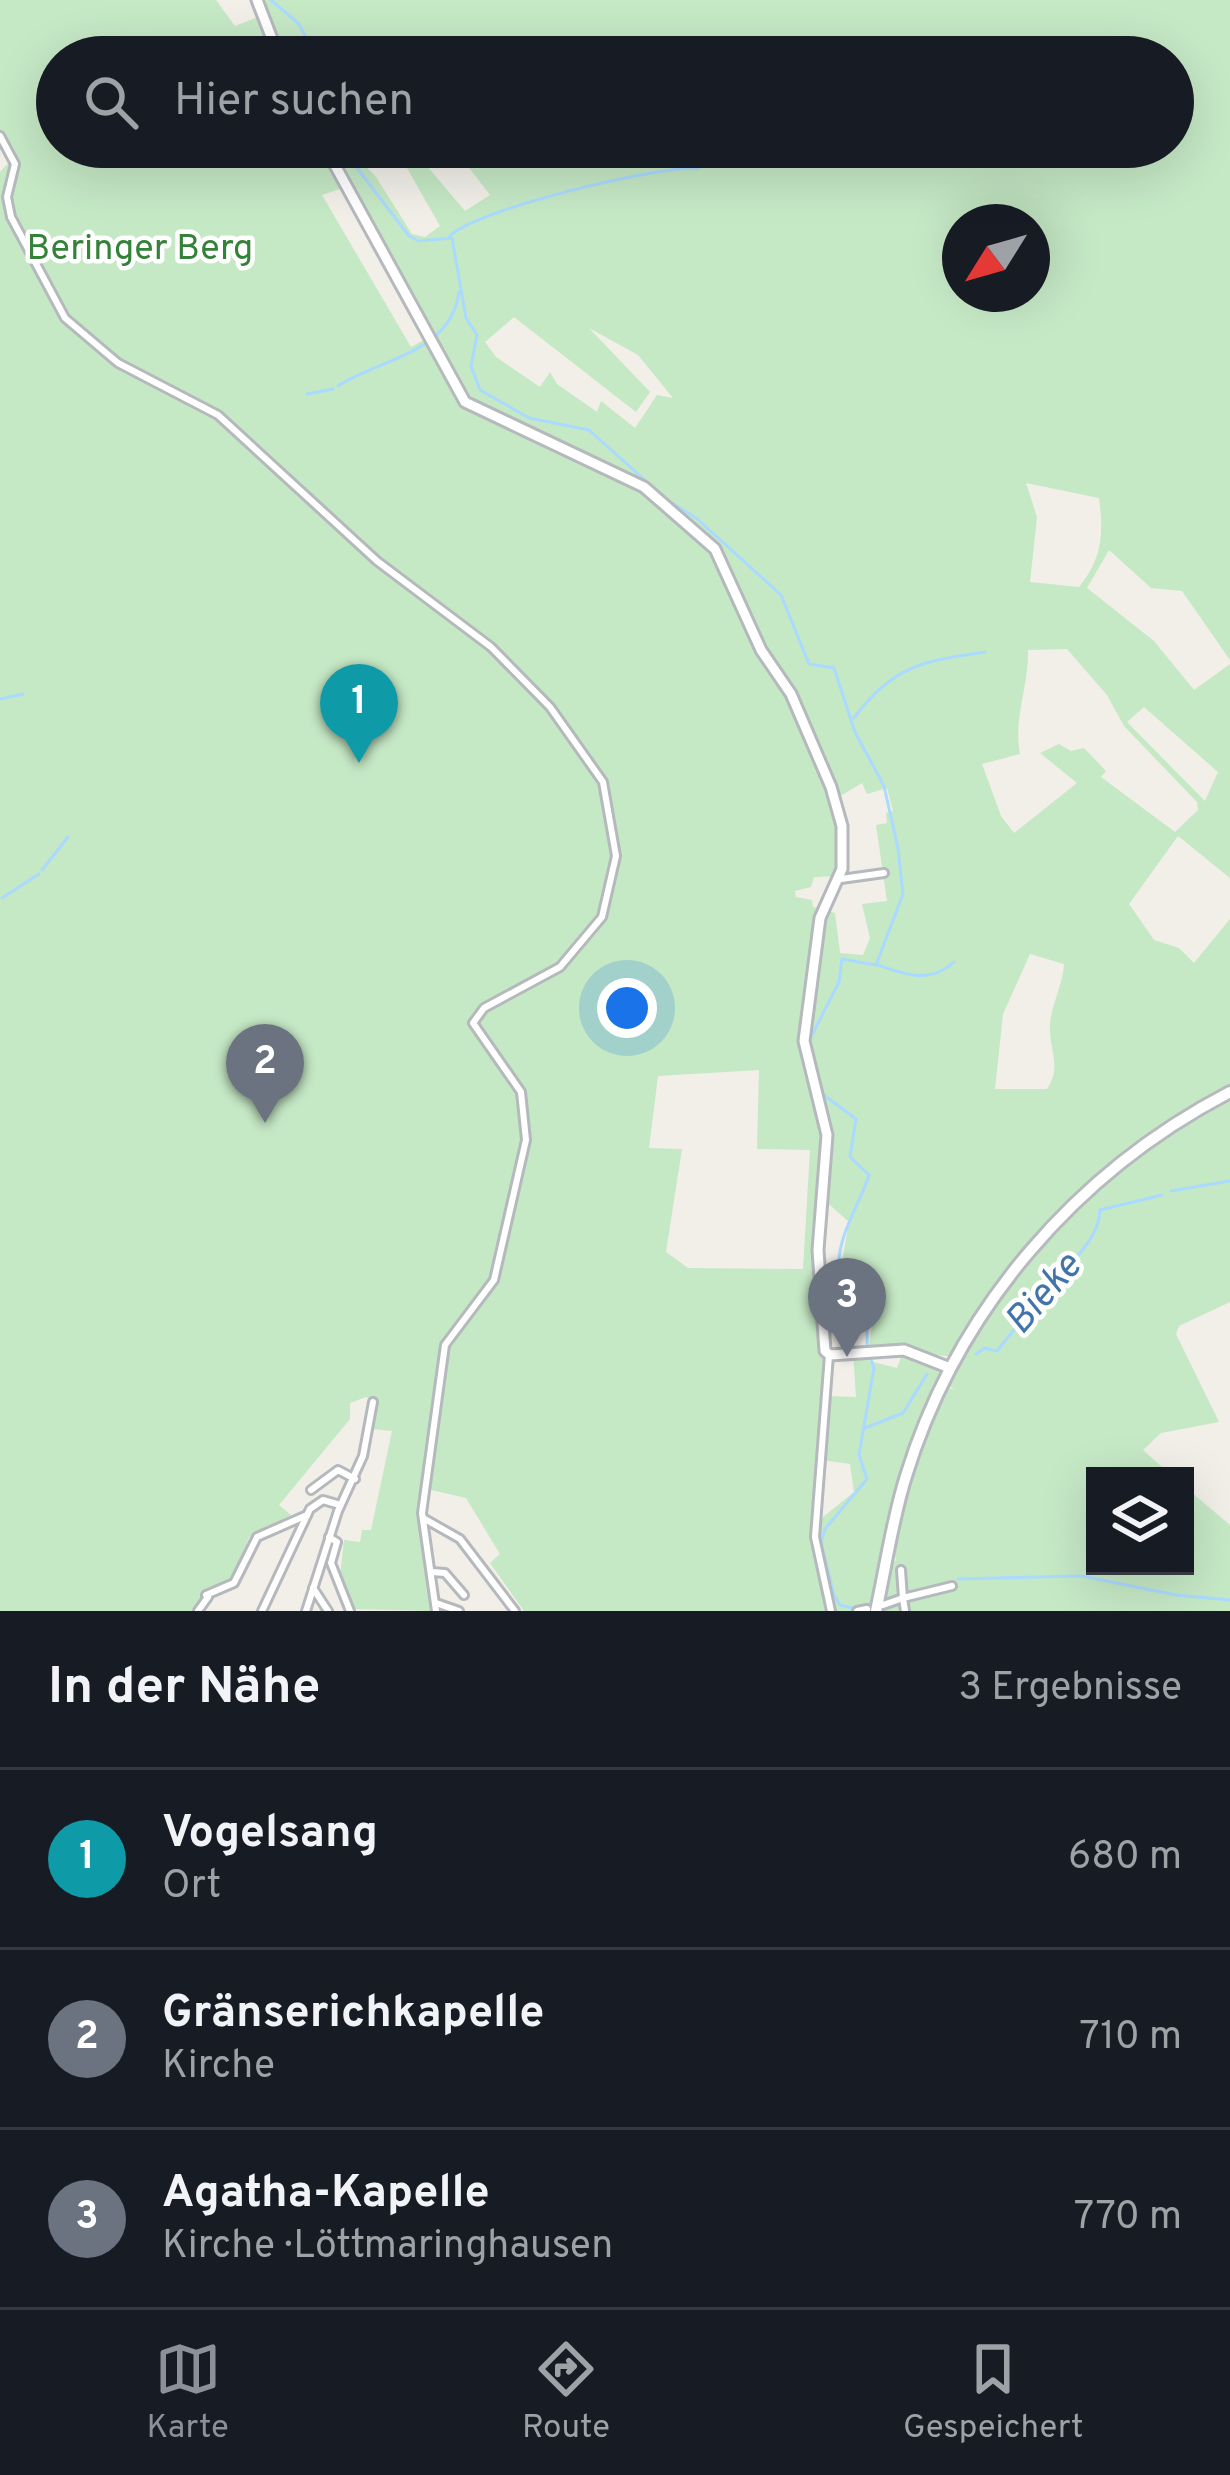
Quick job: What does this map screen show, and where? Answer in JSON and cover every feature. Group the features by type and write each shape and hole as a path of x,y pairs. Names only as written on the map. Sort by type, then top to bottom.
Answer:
{"main road":[{"path":"869,1609 906,1476 950,1368 1013,1270 1075,1202 1153,1138 1230,1093"}],"street":[{"path":"257,0 270,36"},
{"path":"0,136 15,164 9,212 65,318 118,363 218,415 377,561 491,647 550,707 605,787 616,856 604,913 557,970 484,1008 474,1019 478,1034 522,1094 525,1148 494,1280 445,1345 423,1518 436,1607 459,1611"},
{"path":"337,168 465,402 644,487 721,557 756,640 791,694 831,787 843,836 841,879 820,918 805,1035 809,1076 827,1135 818,1250 829,1354 815,1538 831,1611"},
{"path":"841,879 884,873"},
{"path":"829,1354 904,1350 950,1368"},
{"path":"306,1611 340,1505 355,1479 373,1402"},
{"path":"311,1490 338,1470 355,1479"},
{"path":"262,1611 307,1514 320,1500 340,1505"},
{"path":"198,1611 208,1595 234,1583 256,1538 307,1514"},
{"path":"423,1518 460,1538 515,1611"},
{"path":"329,1537 338,1542 331,1563 350,1611"},
{"path":"901,1570 905,1611"},
{"path":"432,1572 445,1573 464,1595"},
{"path":"869,1609 952,1586"},
{"path":"313,1588 328,1611"}],"green space":[{"name":"Beringer Berg","path":"0,0 216,0 235,26 263,15 258,0 1230,0 1230,660 1182,591 1151,588 1109,550 1087,588 1154,641 1194,690 1230,664 1230,878 1178,836 1129,904 1154,940 1179,948 1194,963 1230,919 1230,1302 1179,1326 1176,1334 1219,1422 1161,1433 1143,1450 1162,1467 1086,1467 1086,1575 1194,1575 1194,1495 1230,1525 1230,1611 906,1611 909,1597 936,1587 901,1597 902,1611 879,1611 889,1558 896,1561 901,1495 946,1387 955,1390 947,1385 978,1327 1077,1205 1072,1201 1005,1276 953,1357 869,1346 874,1311 861,1299 861,1283 841,1267 849,1222 822,1198 828,1120 804,1037 804,1064 824,1131 816,1243 824,1355 821,1451 828,1396 856,1397 853,1353 866,1351 869,1361 897,1368 903,1352 909,1353 931,1362 943,1375 904,1477 873,1611 524,1611 490,1563 500,1554 466,1498 427,1489 438,1431 432,1430 419,1508 432,1611 353,1609 340,1576 344,1540 360,1542 362,1530 371,1530 392,1431 372,1429 374,1401 366,1397 350,1403 350,1419 279,1505 291,1515 249,1537 235,1578 204,1595 197,1611 0,1611 0,172 12,159 7,210 36,264 9,206 16,161 0,134","holes":["343,188 429,337 411,347 322,195","514,317 636,412 650,392 589,328 638,355 673,398 657,395 635,428 601,401 597,412 557,384 550,372 540,387 496,357 485,342","1026,483 1099,498 1099,546 1093,567 1079,587 1030,582 1037,517","1067,649 1107,695 1124,726 1197,802 1198,810 1175,832 1101,777 1106,771 1084,748 1071,751 1059,744 1040,753 1077,783 1014,833 1001,816 982,764 1020,754 1018,727 1028,650","1144,707 1218,772 1205,801 1127,722","862,783 867,794 887,788 893,811 886,813 887,823 876,825 887,901 862,904 870,938 863,955 840,953 835,913 813,907 812,900 796,897 795,891 811,887 814,877 838,876 837,798","1030,954 1064,964 1050,1023 1054,1067 1047,1089 995,1089 1003,1014","759,1070 757,1149 810,1150 803,1269 688,1268 666,1252 682,1149 649,1148 658,1076","821,1460 850,1464 854,1492 817,1522"]},
{"path":"846,1280 854,1291 846,1292 847,1304 832,1305 832,1320 822,1315 821,1281"}],"waterway":[{"path":"271,0 298,23 305,36"},
{"path":"357,168 409,236 419,241 452,238 466,318 477,335 471,366 480,390 529,418 589,430 781,595 809,664 834,668 855,732 884,786 903,894 876,965 842,959 839,982 810,1039 814,1066"},
{"path":"450,236 494,214 570,191 647,174 698,169"},
{"path":"338,386 429,341 453,312 459,292"},
{"path":"307,394 333,389"},
{"path":"854,718 882,687 911,669 985,652"},
{"path":"0,699 23,694"},
{"path":"42,870 68,837"},
{"path":"2,898 39,874"},
{"path":"878,965 927,975 954,962"},
{"path":"821,1093 856,1119 850,1157 869,1175 846,1230 839,1263 862,1299 867,1347"},
{"name":"Bieke","path":"1171,1191 1230,1181"},
{"name":"Bieke","path":"976,1354 985,1348 997,1351 1029,1311 1049,1302 1058,1280 1092,1236 1100,1210 1162,1195"},
{"path":"862,1303 872,1311 870,1325"},
{"path":"856,1609 840,1605 834,1595 821,1542 825,1529 867,1479 859,1455 874,1368 870,1357"},
{"name":"Bieke","path":"865,1428 903,1413 927,1374"},
{"path":"958,1579 1082,1576 1176,1595 1230,1600"}],"place":[{"name":"Vogelsang","path":"359,763"},
{"name":"Gränserichkapelle","path":"265,1123"},
{"name":"Agatha-Kapelle","path":"847,1357"}]}
